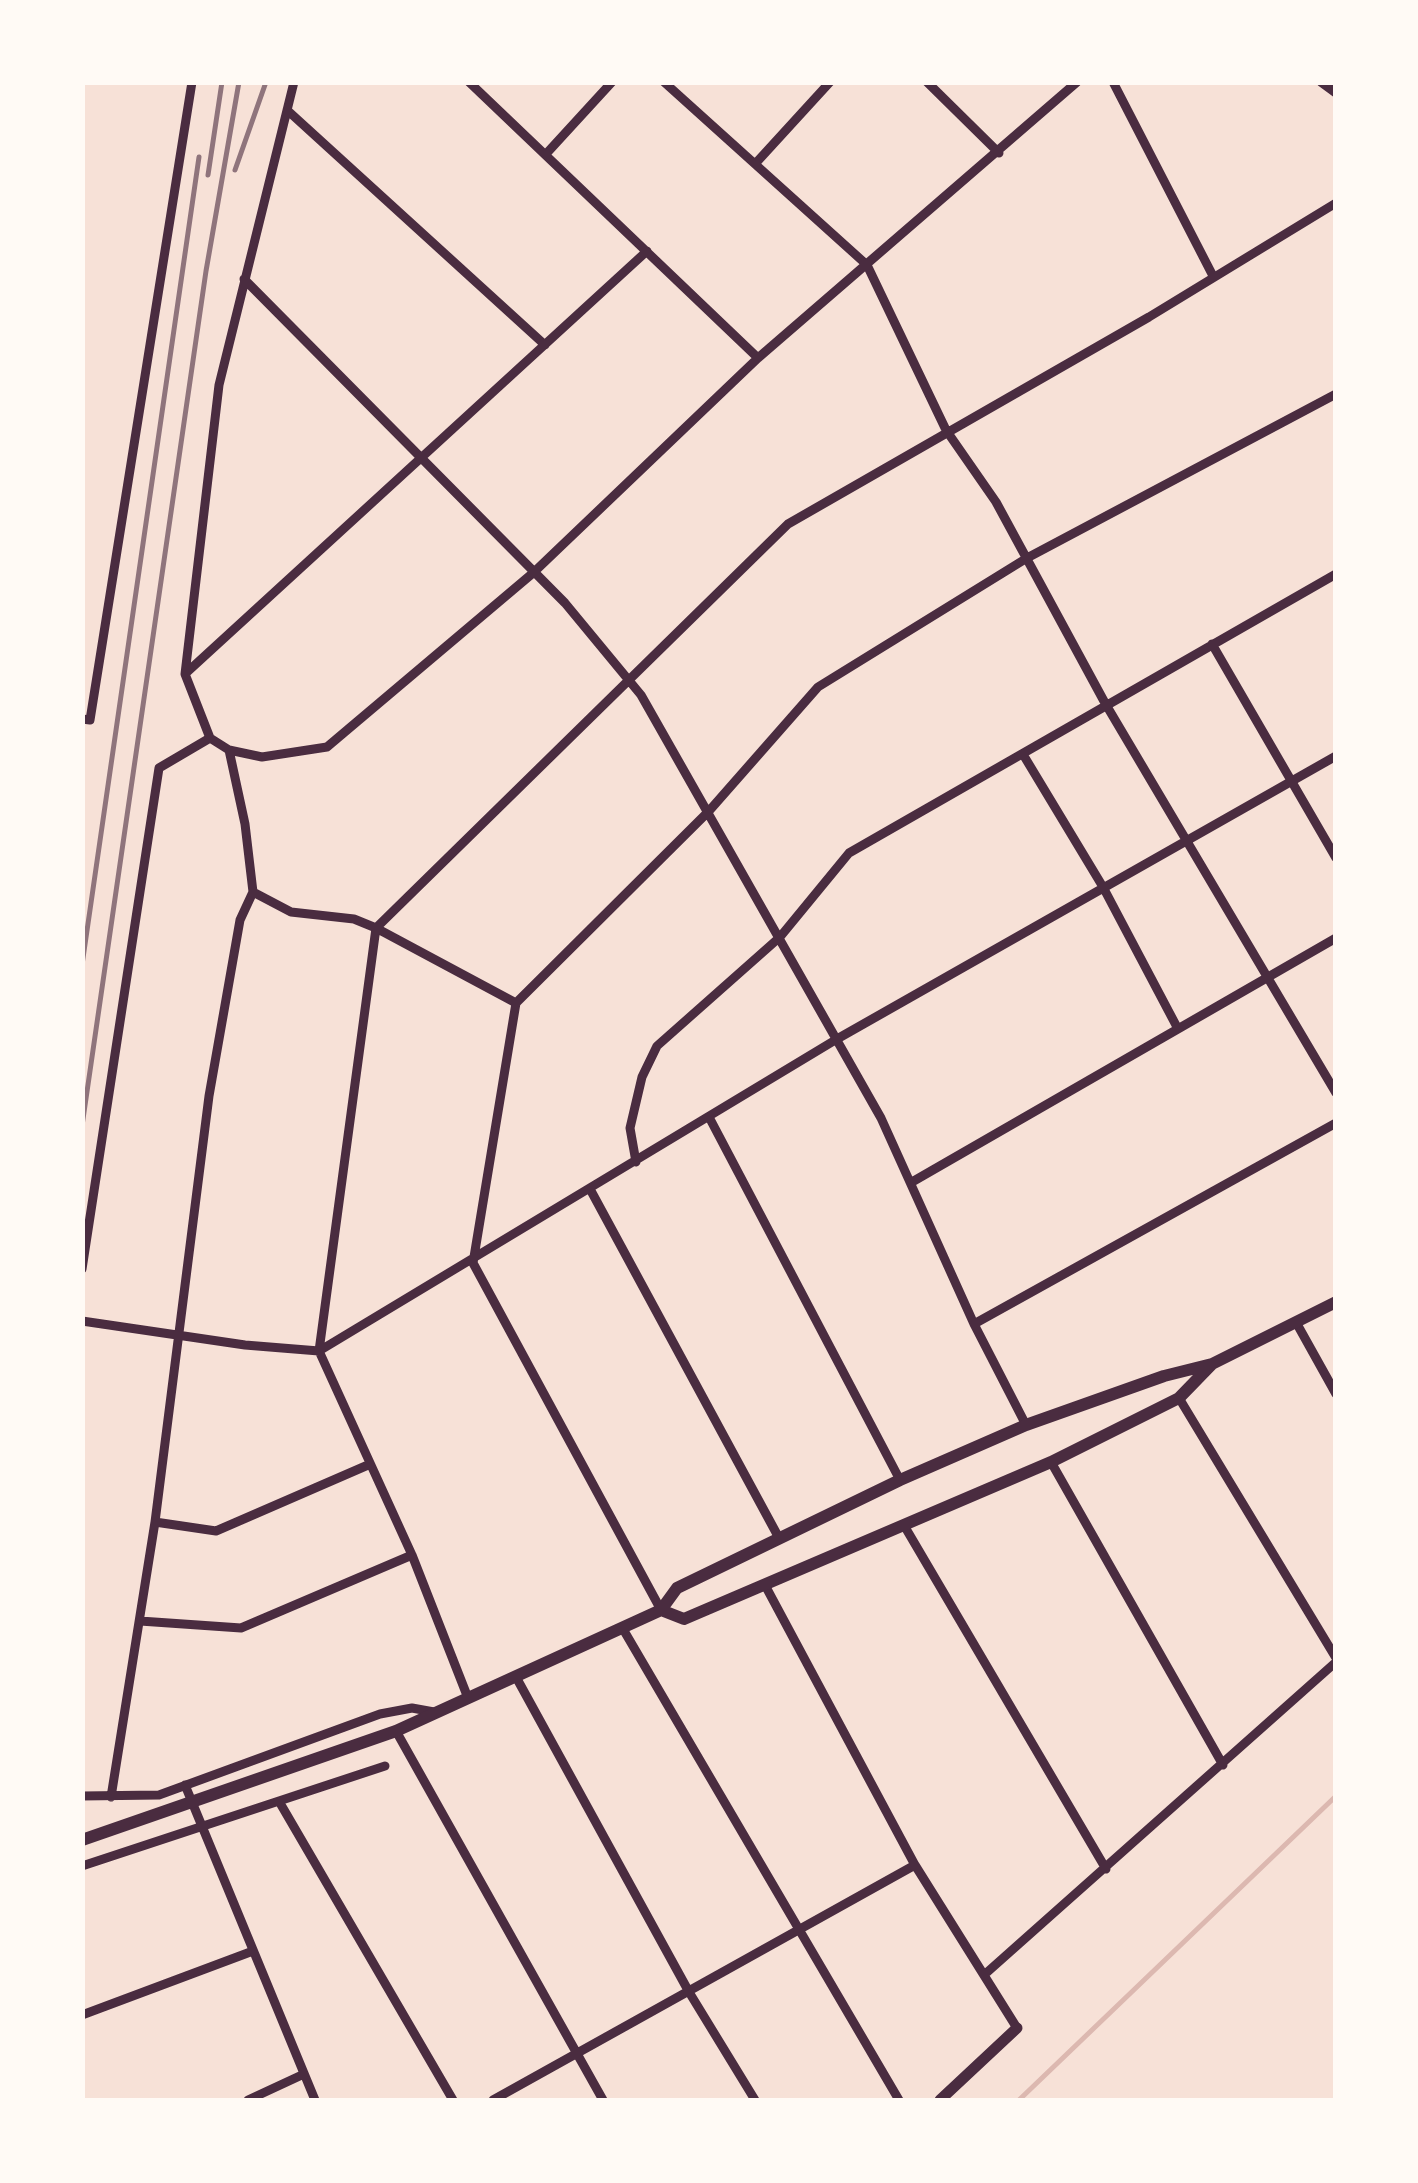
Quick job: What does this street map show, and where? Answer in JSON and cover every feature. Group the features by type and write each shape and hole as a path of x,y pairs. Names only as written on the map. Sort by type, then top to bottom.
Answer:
{"main road":[{"path":"82,1840 391,1732 623,1629 661,1610 677,1588 900,1480 1026,1425 1212,1364 1336,1302"},
{"path":"661,1610 684,1619 1051,1462 1179,1398 1212,1364"}],"street":[{"path":"86,720 192,82"},
{"path":"294,82 219,385 185,674 210,738 229,750 262,757 327,747 533,573 758,358 1077,82"},
{"path":"470,82 758,358"},
{"path":"546,154 612,82"},
{"path":"664,82 867,265 946,430 996,502 1105,703 1336,1092"},
{"path":"755,164 830,82"},
{"path":"927,82 999,153"},
{"path":"1114,82 1213,276"},
{"path":"1321,82 1336,94"},
{"path":"287,110 545,345"},
{"path":"468,1698 412,1555 319,1351 376,928 788,524 1149,317 1336,203"},
{"path":"185,674 647,251"},
{"path":"244,278 565,604 661,725 837,1039 912,1182 974,1324 1026,1425"},
{"path":"661,1610 473,1262 516,1004 710,811 818,687 1027,558 1336,394"},
{"path":"636,1162 630,1128 642,1077 657,1046 780,937 849,853 1336,574"},
{"path":"1212,644 1336,858"},
{"path":"82,1269 159,768 210,738"},
{"path":"111,1797 155,1522 213,1076 240,920 253,892 245,824 229,750"},
{"path":"1024,756 1103,887 1178,1029"},
{"path":"82,1321 319,1351 473,1262 837,1039 1336,756"},
{"path":"253,892 291,912 354,919 376,928 516,1004"},
{"path":"912,1182 1336,938"},
{"path":"709,1118 900,1480"},
{"path":"974,1324 1336,1123"},
{"path":"590,1189 780,1538"},
{"path":"1297,1324 1336,1394"},
{"path":"984,1976 1336,1660 1179,1398"},
{"path":"1051,1462 1223,1765"},
{"path":"155,1522 216,1531 368,1465"},
{"path":"905,1527 1106,1869"},
{"path":"140,1621 241,1628 412,1555"},
{"path":"765,1585 915,1866 1017,2028 940,2100"},
{"path":"623,1629 797,1933 899,2100"},
{"path":"516,1677 689,1992 755,2100"},
{"path":"82,1796 159,1795 380,1714 412,1708 436,1712"},
{"path":"391,1732 603,2100"},
{"path":"82,1866 385,1766"},
{"path":"185,1785 316,2100"},
{"path":"280,1803 453,2100"},
{"path":"492,2100 915,1866"},
{"path":"82,2015 253,1951"},
{"path":"248,2100 304,2074"}],"waterway":[{"path":"1019,2100 1336,1796"}],"railway":[{"path":"208,175 222,82"},
{"path":"82,1126 206,271 239,82"},
{"path":"235,170 266,82"},
{"path":"82,965 199,157"}]}
